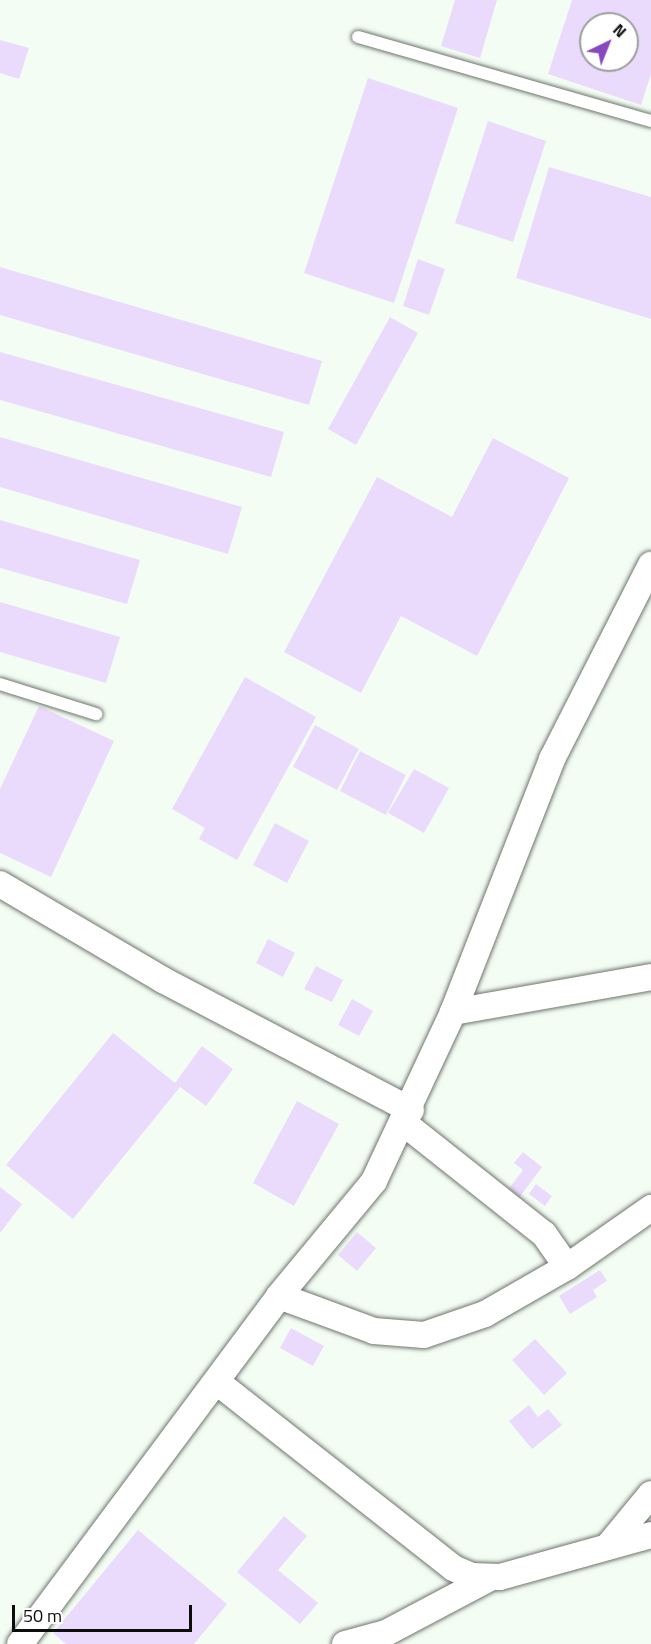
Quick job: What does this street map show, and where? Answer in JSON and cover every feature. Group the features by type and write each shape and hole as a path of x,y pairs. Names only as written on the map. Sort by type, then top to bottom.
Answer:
{"street":[{"path":"21,1644 279,1296 374,1181 408,1117 453,1012 552,759 651,565"},
{"path":"0,884 163,980 408,1117 544,1234 567,1267"},
{"path":"453,1012 651,977"},
{"path":"279,1296 374,1331 424,1335 485,1314 567,1267 651,1208"},
{"path":"217,1382 441,1558 472,1576 490,1578"},
{"path":"609,1545 651,1494"},
{"path":"345,1644 386,1634 490,1578 651,1534"},
{"path":"438,1604 441,1558"}],"lane":[{"path":"358,37 651,122"},
{"path":"0,684 96,714"}],"building":[{"path":"455,0 497,0 480,58 441,46"},
{"path":"572,0 651,0 651,74 641,105 548,74"},
{"path":"0,40 29,48 19,79 0,73"},
{"path":"368,78 458,108 394,303 304,273"},
{"path":"488,121 546,141 513,242 455,223"},
{"path":"549,167 651,197 651,319 516,278"},
{"path":"418,259 445,269 429,315 403,306"},
{"path":"0,267 322,361 309,405 0,315"},
{"path":"390,317 418,333 356,445 328,429"},
{"path":"0,352 284,432 271,477 0,400"},
{"path":"0,437 242,507 228,554 0,487"},
{"path":"493,438 569,478 477,656 401,616 361,693 284,652 377,477 452,517"},
{"path":"0,520 140,560 127,604 0,568"},
{"path":"0,602 120,637 106,683 0,652"},
{"path":"245,677 316,717 237,860 199,839 205,828 172,809"},
{"path":"39,706 114,741 51,877 0,853 0,789"},
{"path":"315,725 359,749 337,790 293,767"},
{"path":"360,751 406,775 386,815 340,791"},
{"path":"414,769 449,788 424,833 388,813"},
{"path":"275,823 309,841 287,883 253,865"},
{"path":"268,939 295,953 283,977 256,963"},
{"path":"316,966 343,980 332,1002 304,989"},
{"path":"352,999 373,1011 359,1036 338,1025"},
{"path":"113,1033 175,1083 202,1046 233,1069 206,1106 180,1087 73,1219 6,1165"},
{"path":"297,1101 339,1124 294,1206 253,1183"},
{"path":"523,1152 542,1167 519,1198 508,1190 523,1170 514,1163"},
{"path":"536,1184 552,1196 545,1206 529,1194"},
{"path":"0,1187 22,1204 0,1233"},
{"path":"357,1232 376,1248 357,1271 338,1255"},
{"path":"600,1270 607,1281 593,1290 597,1297 570,1314 559,1296"},
{"path":"291,1328 324,1346 313,1366 280,1348"},
{"path":"535,1339 567,1373 544,1395 512,1360"},
{"path":"529,1405 538,1417 548,1409 562,1425 532,1449 509,1421"},
{"path":"284,1516 307,1536 278,1570 318,1603 300,1624 237,1572"},
{"path":"138,1530 227,1604 194,1644 66,1644 53,1633"}]}
